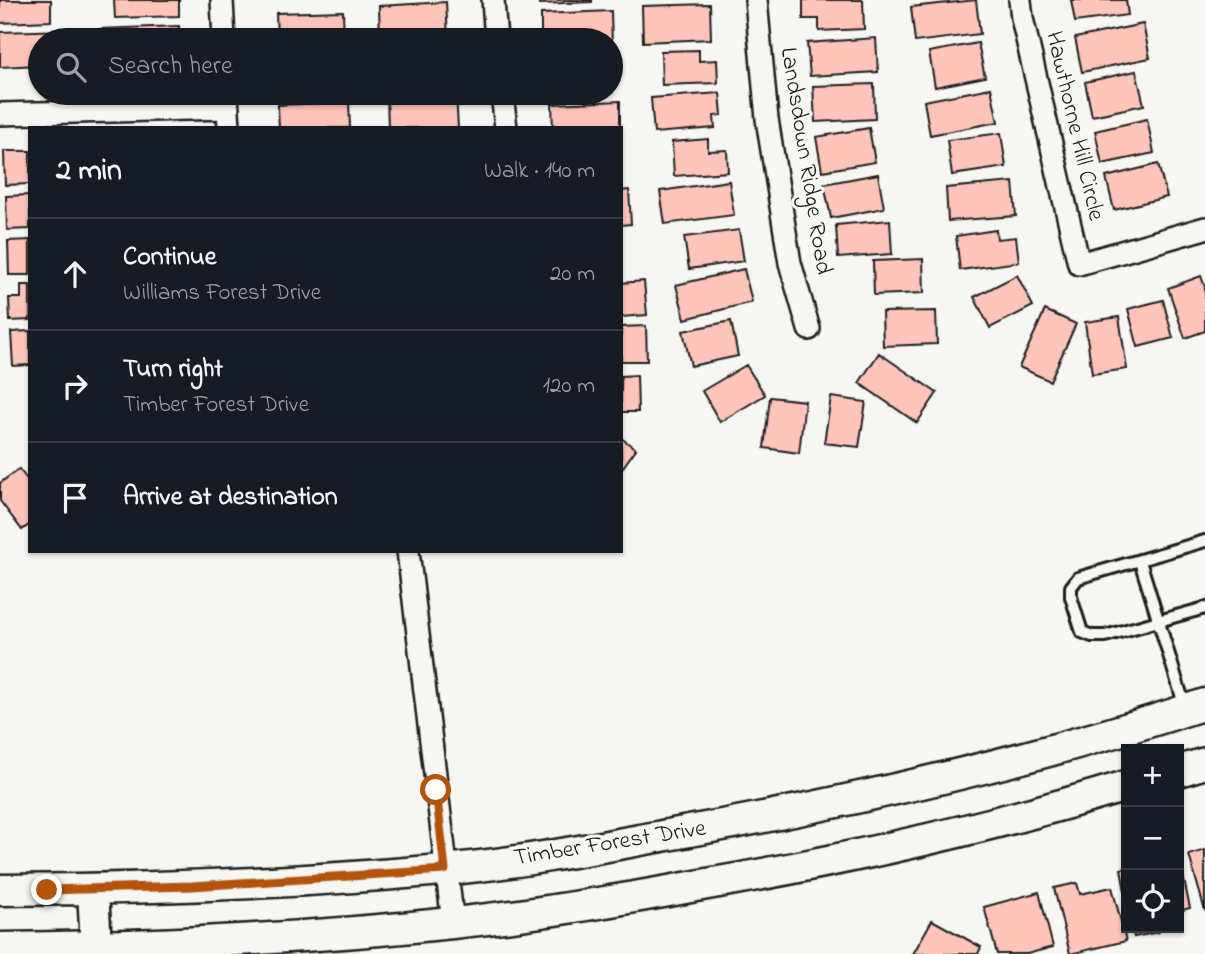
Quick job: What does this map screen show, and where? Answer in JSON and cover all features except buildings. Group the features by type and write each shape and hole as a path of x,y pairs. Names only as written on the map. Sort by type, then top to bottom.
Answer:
{"main road":[{"name":"Timber Forest Drive","path":"0,890 192,886 445,870 583,850 885,792 1037,753 1196,707"},
{"path":"1184,769 1205,763"},
{"path":"0,948 96,947 310,935 453,923 590,905 900,846 1054,808 1121,788"},
{"path":"93,890 96,947"}],"street":[{"path":"222,0 223,28"},
{"path":"493,0 495,28"},
{"name":"Landsdown Ridge Road","path":"756,0 767,119 790,262 810,329"},
{"name":"Hawthorne Hill Circle","path":"1020,0 1022,19 1079,264 1205,228"},
{"path":"503,105 506,126"},
{"path":"0,114 228,110"},
{"path":"408,553 453,923"}],"lane":[{"path":"1205,541 1078,578 1071,587 1071,597 1082,632 1092,636 1159,622 1205,608"},
{"path":"1140,561 1159,622 1196,707"}],"route":[{"path":"47,890 192,886 445,870 436,790"}]}
